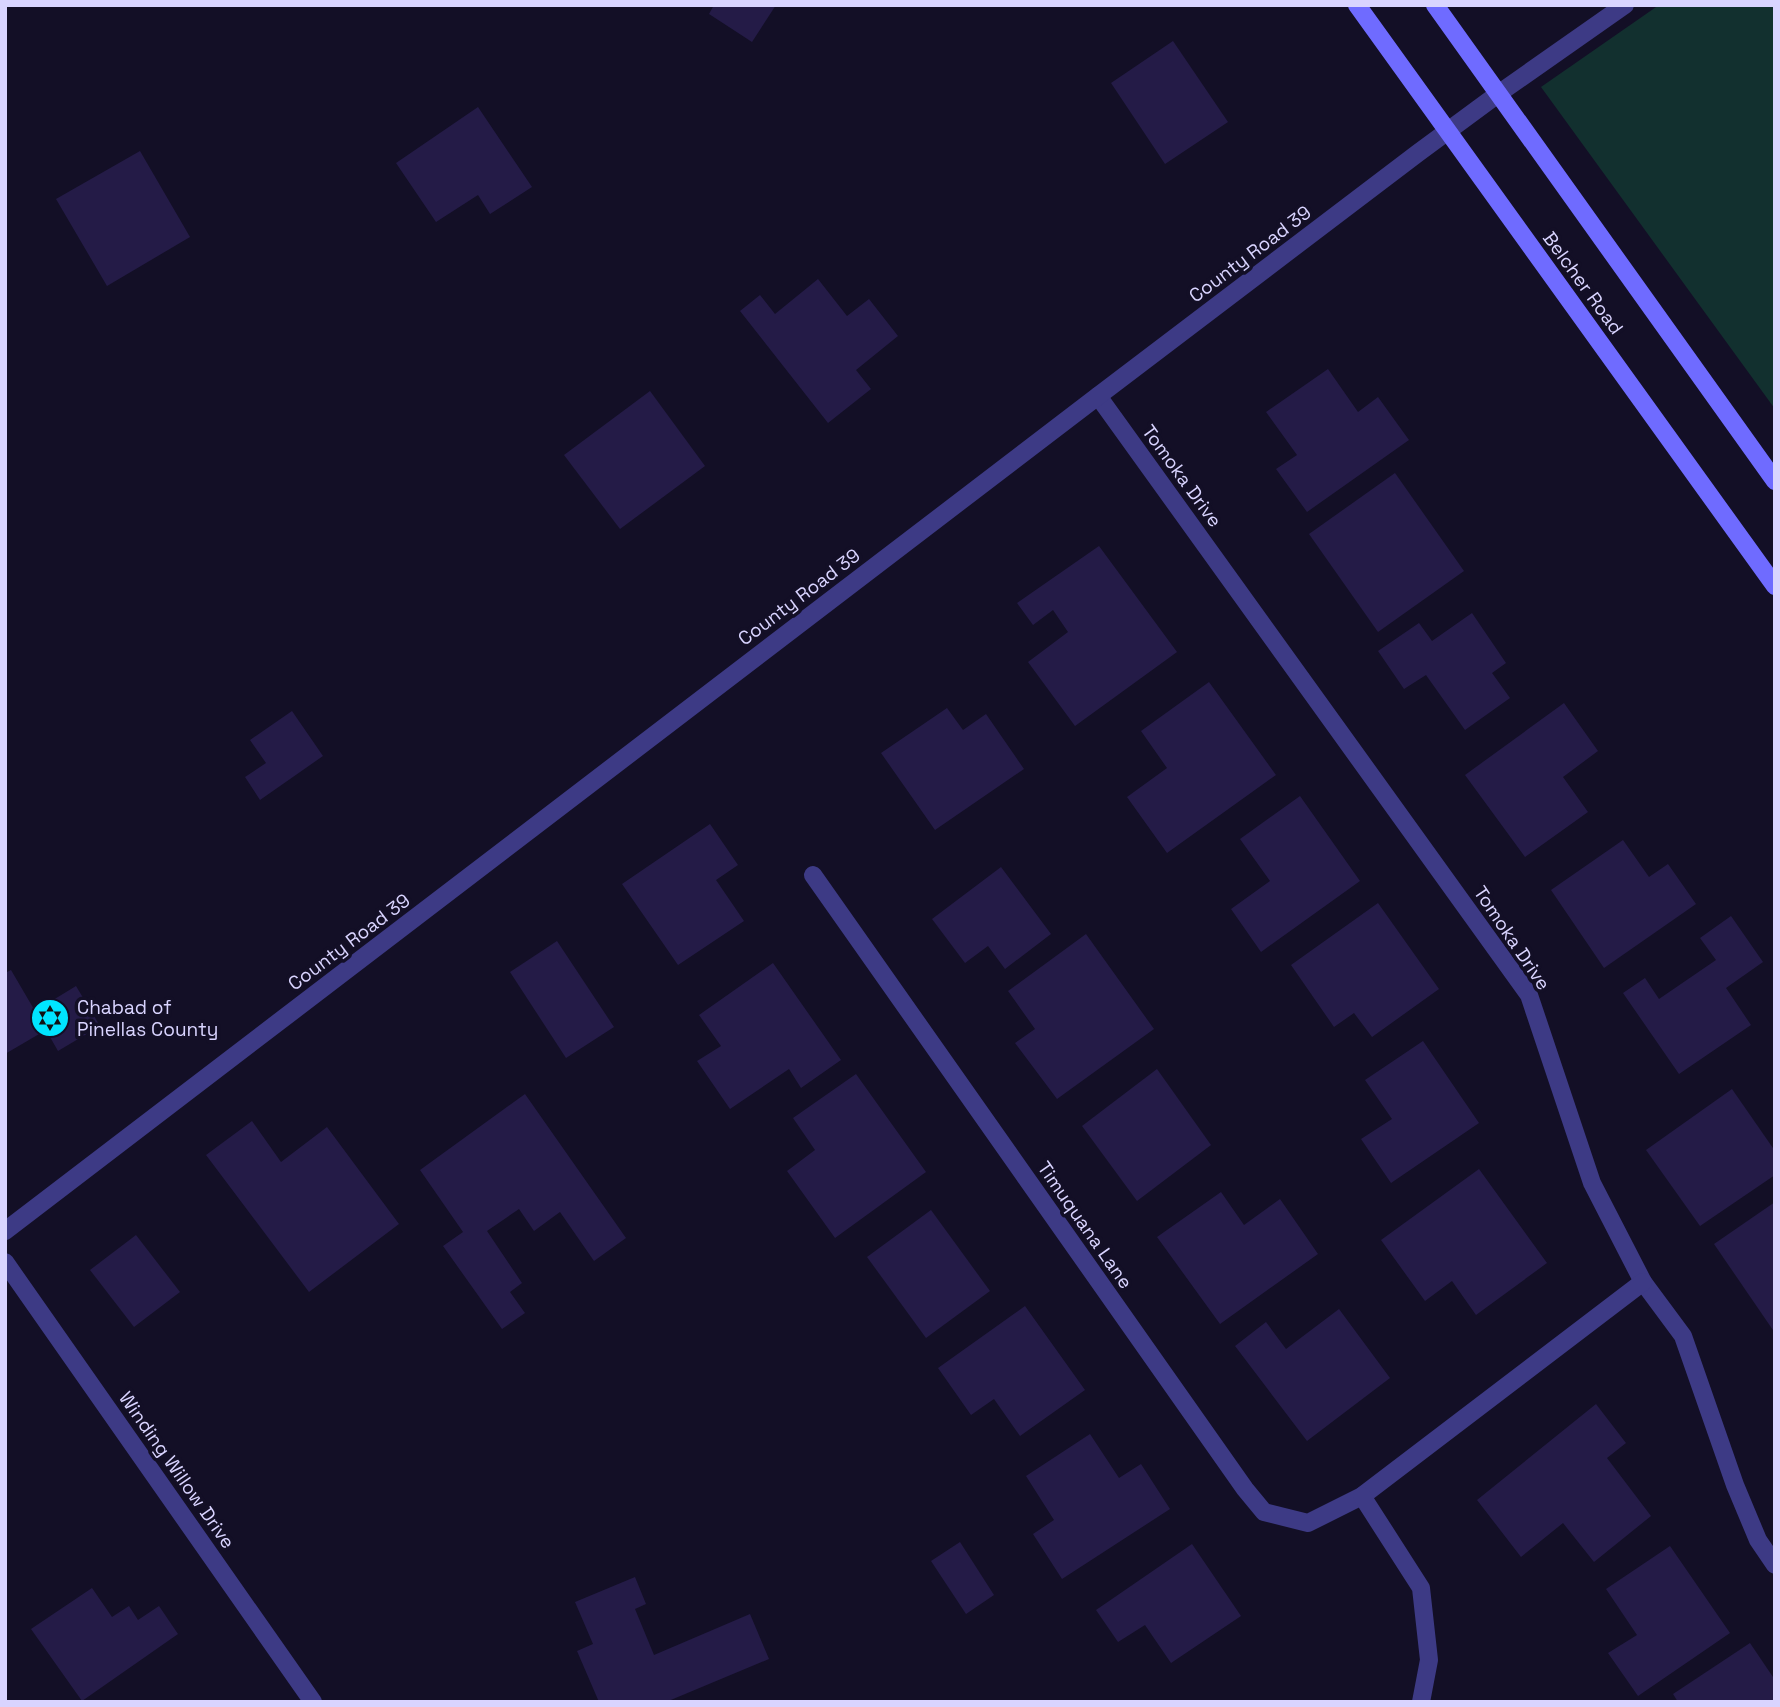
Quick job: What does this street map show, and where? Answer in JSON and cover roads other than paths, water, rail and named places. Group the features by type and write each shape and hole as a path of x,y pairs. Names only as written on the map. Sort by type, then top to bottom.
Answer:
{"main road":[{"name":"Belcher Road","path":"1357,5 1775,586"},
{"path":"1435,5 1775,481"}],"street":[{"name":"County Road 39","path":"5,1230 1447,131 1625,5"},
{"name":"Tomoka Drive","path":"1098,396 1529,995 1592,1184 1643,1282 1683,1336 1735,1485 1758,1541 1775,1565"},
{"name":"Timuquana Lane","path":"813,875 1245,1489 1264,1512 1308,1523 1362,1496 1643,1282"},
{"name":"Winding Willow Drive","path":"5,1262 313,1702"},
{"path":"1362,1496 1421,1588 1429,1660 1421,1702"}],"place":[{"name":"Chabad of Pinellas County","path":"50,1018"}]}
